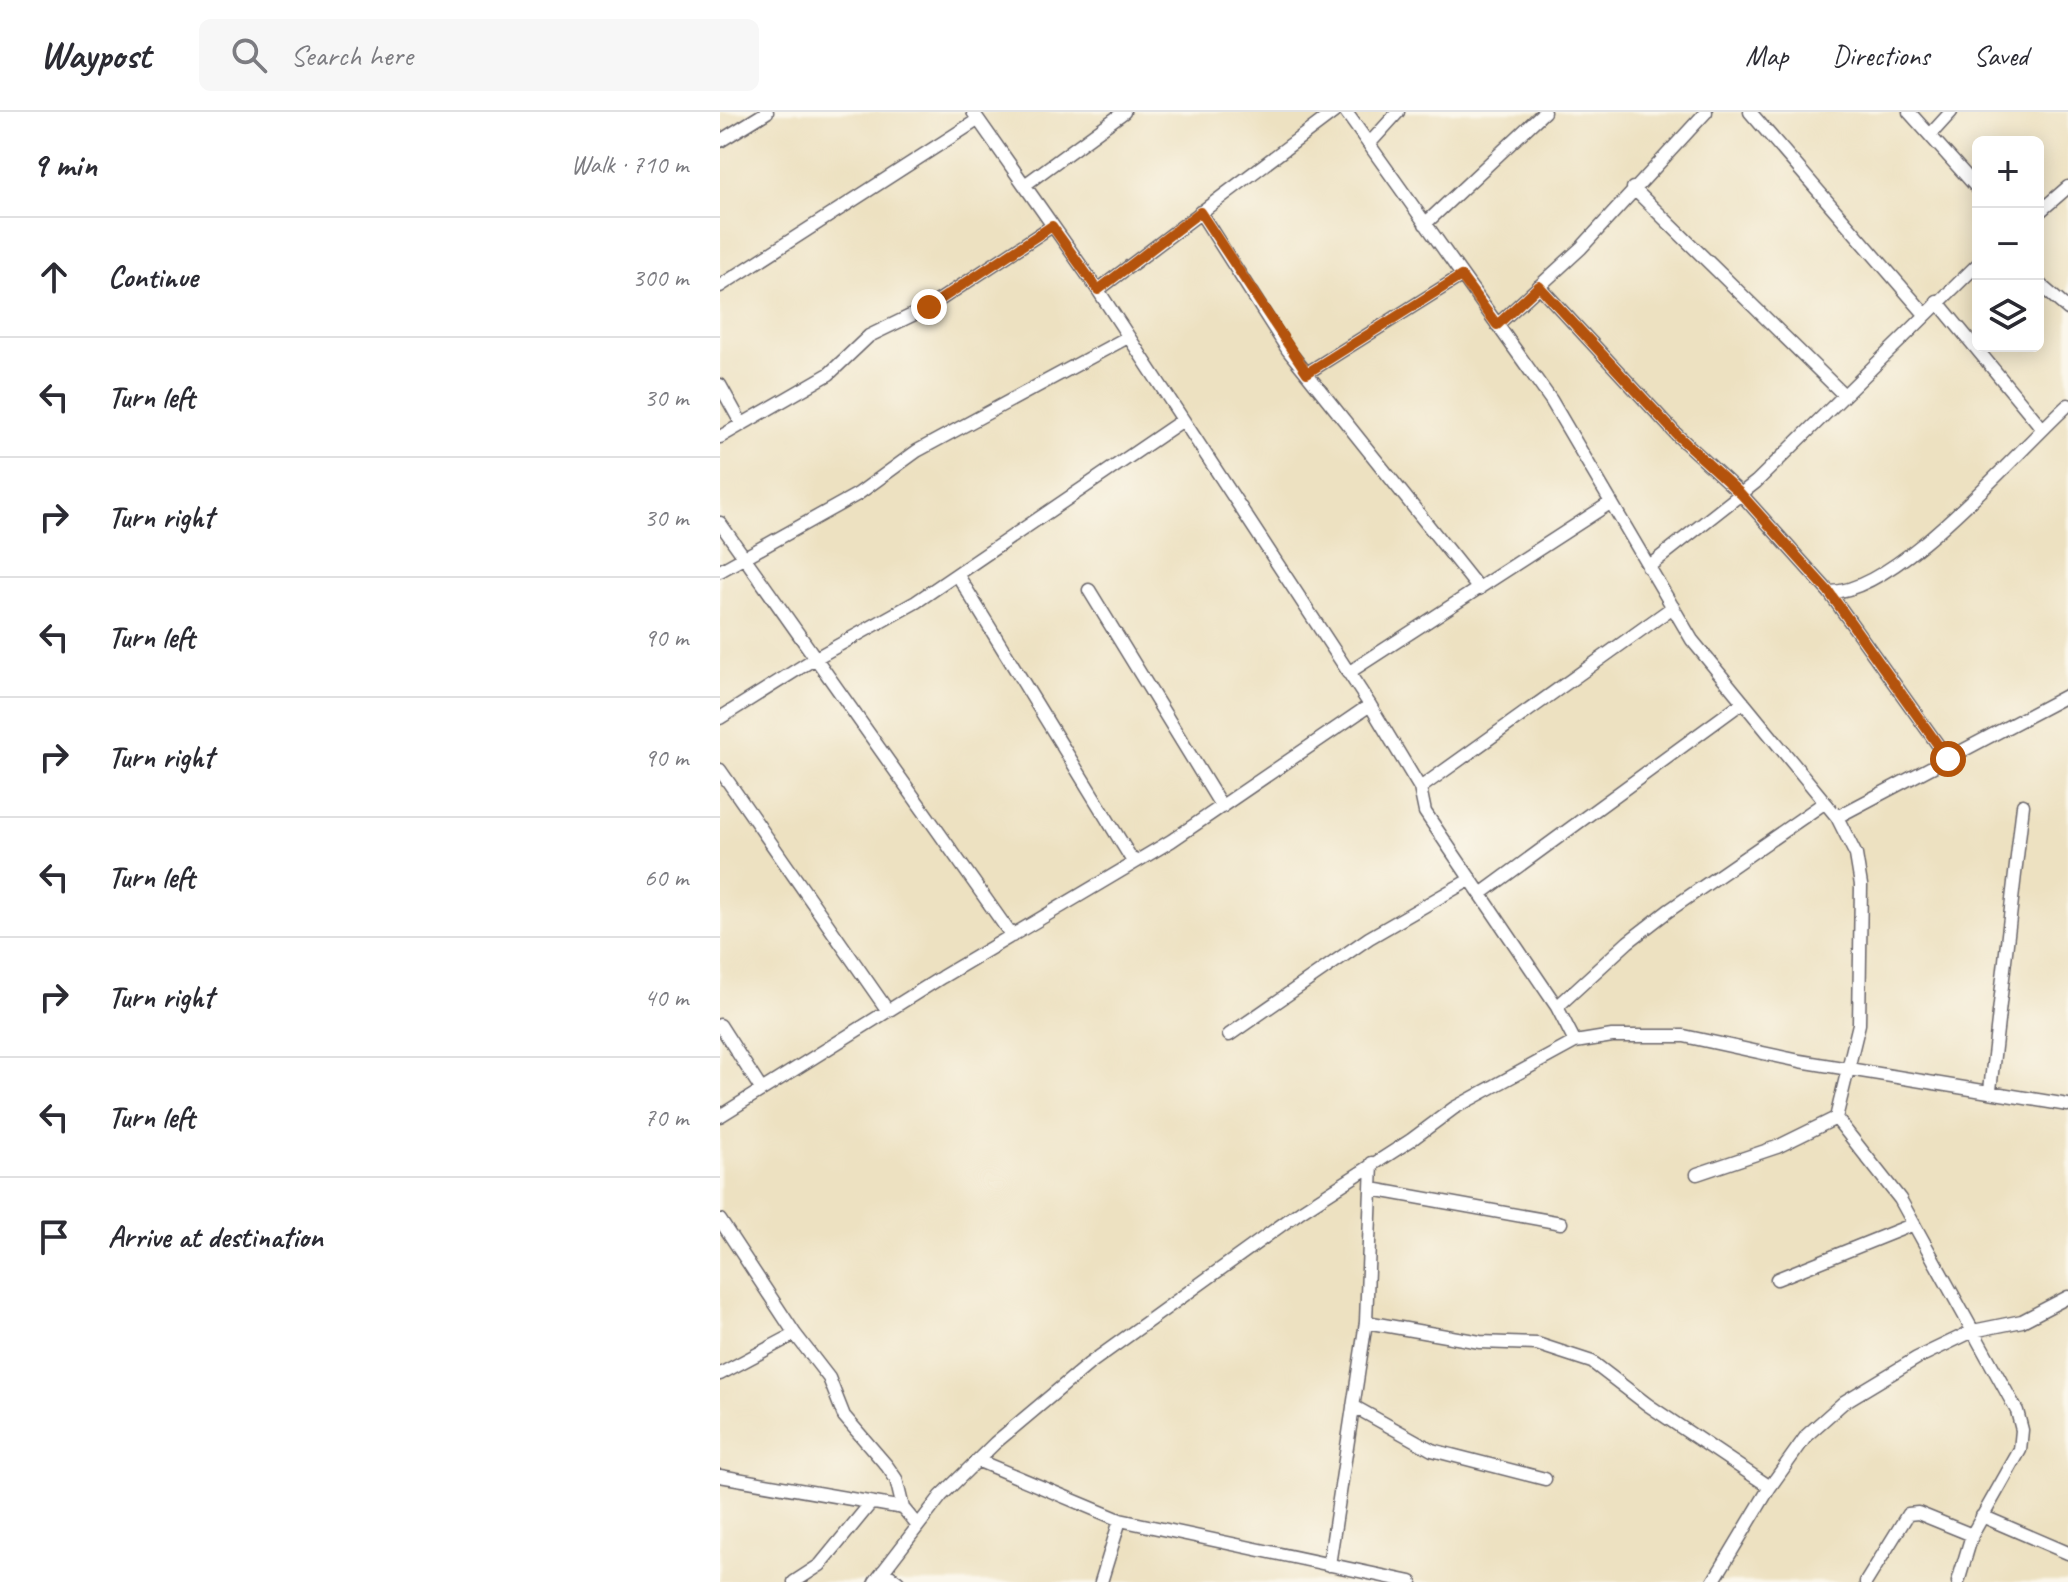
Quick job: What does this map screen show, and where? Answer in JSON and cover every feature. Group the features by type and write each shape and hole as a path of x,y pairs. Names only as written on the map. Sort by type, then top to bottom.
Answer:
{"street":[{"path":"720,141 767,112"},
{"path":"1026,184 1124,112"},
{"path":"1098,290 1334,112"},
{"path":"1346,112 1551,400 1700,650 1837,817 1856,855 1861,885 1859,1024 1836,1118 1777,1147 1697,1174"},
{"path":"1369,144 1398,112"},
{"path":"1425,224 1544,112"},
{"path":"1497,325 1581,248 1706,112"},
{"path":"1750,112 1924,313"},
{"path":"1909,112 1972,182"},
{"path":"1931,134 1951,112"},
{"path":"720,286 974,116 1026,184 1098,290 1370,705 1420,788 1425,812 1557,1007 1575,1042"},
{"path":"2044,208 2068,187"},
{"path":"1633,188 1843,394"},
{"path":"1200,212 1307,373 1479,589"},
{"path":"720,437 829,374 869,336 929,307 1052,226"},
{"path":"1648,567 1741,494 1972,269"},
{"path":"1307,373 1461,276"},
{"path":"1539,286 1678,436 1741,494 1829,592 1948,759"},
{"path":"2044,288 2068,309"},
{"path":"1937,301 2042,428"},
{"path":"720,571 858,494 917,451 1128,337"},
{"path":"720,385 741,423"},
{"path":"1829,592 1861,586 1902,559 1966,504 2068,405"},
{"path":"720,718 814,659 916,602 1183,420"},
{"path":"1348,673 1610,503"},
{"path":"720,523 1012,936"},
{"path":"957,574 1134,863"},
{"path":"1089,590 1222,807"},
{"path":"1420,788 1673,607"},
{"path":"1837,817 2068,695"},
{"path":"1482,893 1743,702"},
{"path":"720,1116 1134,863 1222,807 1370,705"},
{"path":"720,770 888,1011"},
{"path":"1557,1007 1628,942 1668,911 1824,803"},
{"path":"1990,1090 2023,805"},
{"path":"1229,1035 1369,938 1471,879"},
{"path":"720,1025 761,1089"},
{"path":"898,1582 879,1577 917,1525 995,1443 1089,1364 1454,1108 1575,1042 1612,1036 1684,1036 1850,1069 2068,1105"},
{"path":"1836,1118 1871,1159 1914,1224 2017,1411 2022,1430 2020,1450 1972,1535 1958,1582"},
{"path":"1329,1565 1366,1322 1372,1163"},
{"path":"1372,1189 1561,1223"},
{"path":"720,1220 795,1334 829,1378 844,1416 896,1479 903,1508 917,1525"},
{"path":"1777,1279 1914,1224"},
{"path":"1713,1582 1770,1487 1807,1435 1844,1402 1917,1358 1973,1331 2022,1321 2068,1297"},
{"path":"1366,1322 1480,1342 1537,1344 1592,1362 1648,1405 1770,1487"},
{"path":"720,1374 795,1334"},
{"path":"1353,1406 1432,1450 1545,1479"},
{"path":"979,1461 1120,1520 1383,1579 1411,1582"},
{"path":"720,1476 903,1508"},
{"path":"794,1582 820,1565 870,1504"},
{"path":"1866,1582 1908,1514 1918,1513 1972,1535"},
{"path":"1982,1516 2068,1553"},
{"path":"1101,1582 1120,1520"}],"route":[{"path":"929,307 1052,226 1098,290 1200,212 1288,350 1307,373 1461,276 1497,325 1539,286 1678,436 1741,494 1829,592 1948,759"}]}
